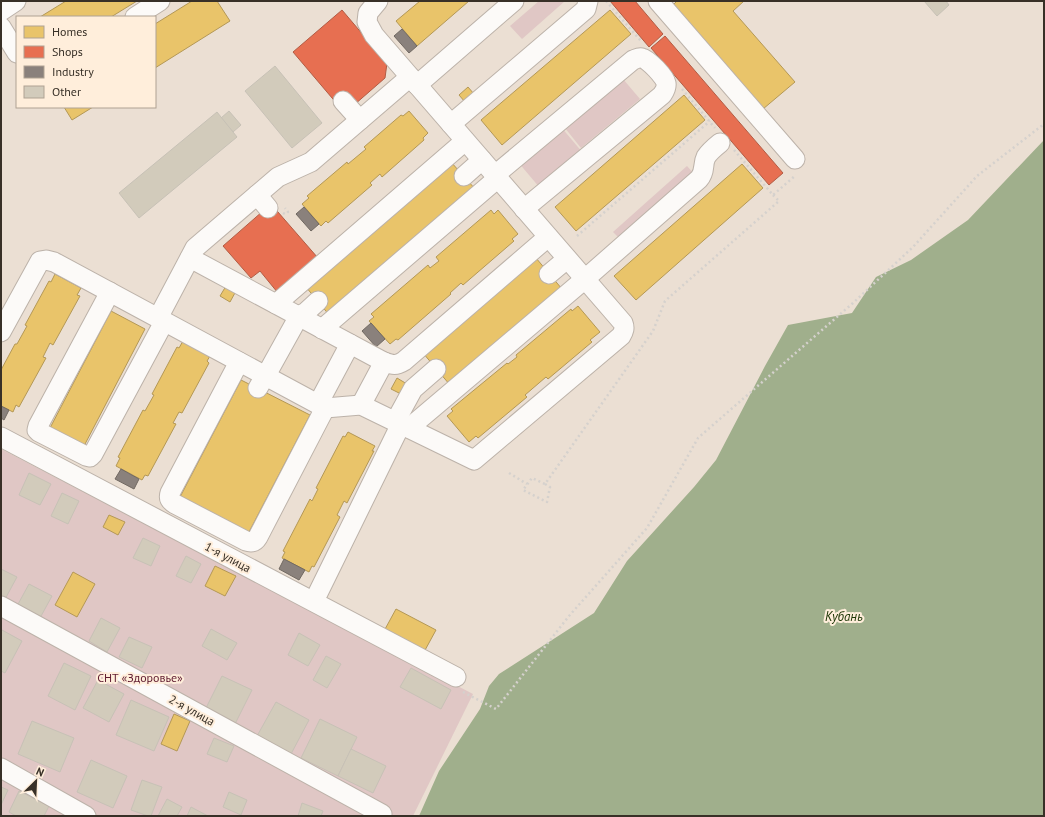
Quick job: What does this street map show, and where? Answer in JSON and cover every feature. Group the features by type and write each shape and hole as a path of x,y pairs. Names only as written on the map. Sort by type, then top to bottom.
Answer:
{"street":[{"path":"1,11 16,1"},
{"path":"137,16 160,1"},
{"path":"1,332 40,261 46,260 54,262 110,292 131,313 161,320 239,362 262,382 296,400 321,406 361,405 474,460 621,336 625,327 623,323 374,35 367,22 368,13 378,1"},
{"path":"110,292 37,430 86,456 93,454 161,320 195,248 262,201 278,177 311,162 360,120 413,81 514,1"},
{"path":"451,124 586,8 588,1"},
{"path":"660,2 795,159"},
{"path":"1,27 16,51"},
{"path":"322,329 633,60 643,58 649,62 664,79 666,84 662,95 524,210"},
{"path":"343,101 360,120"},
{"path":"402,425 585,279 702,176 704,172 705,159 723,140"},
{"path":"276,304 466,141"},
{"path":"464,176 482,160"},
{"path":"190,258 384,362 392,365 398,365 548,237"},
{"path":"549,274 567,258"},
{"path":"262,382 299,316 318,301"},
{"path":"239,362 170,493 169,498 170,501 175,504 250,543 255,541 258,537 350,344"},
{"path":"361,405 384,362"},
{"path":"318,593 402,425 413,389 436,369"},
{"name":"1-я улица","path":"1,437 458,684"},
{"name":"2-я улица","path":"1,606 382,814"},
{"path":"1,768 86,816"}],"path":[{"path":"606,1 642,42"},
{"path":"545,484 653,331 665,301 779,201 723,140 681,88"},
{"path":"577,236 710,122"},
{"path":"458,684 496,709 570,616 647,528 698,438 853,303 914,247 977,176 1044,124"},
{"path":"773,195 803,169 795,159"},
{"path":"509,472 527,484"},
{"path":"532,478 545,484 550,486 548,502 523,490 532,478"}],"green space":[{"path":"539,1 565,1 522,39 510,26"},
{"path":"623,79 640,99 581,148 565,128"},
{"path":"561,127 583,153 540,188 518,162"},
{"path":"687,166 694,174 620,239 613,232"},
{"name":"СНТ «Здоровье»","path":"1,449 473,694 413,816 1,816"}],"water":[{"name":"Кубань","path":"1044,140 1044,816 419,816 439,771 480,709 489,686 499,674 594,613 627,561 694,487 716,460 788,325 852,313 876,277 911,260 968,220"}],"building: Homes":[{"path":"66,1 137,1 113,16 42,16"},
{"path":"192,1 217,1 230,21 156,67 156,23"},
{"path":"420,1 469,1 417,46 396,21"},
{"path":"677,1 744,1 733,11 795,82 763,109 673,5"},
{"path":"610,10 631,34 502,145 481,120"},
{"path":"468,87 474,94 465,102 459,95"},
{"path":"684,95 705,120 576,231 555,207"},
{"path":"65,108 91,108 72,120"},
{"path":"409,111 428,133 423,138 424,140 382,177 380,174 370,183 372,185 328,223 326,221 321,226 302,204 309,198 307,196 347,162 348,164 366,149 364,147 401,115 403,116"},
{"path":"451,162 476,190 330,316 306,287"},
{"path":"742,164 763,188 636,300 614,276"},
{"path":"491,210 494,214 498,210 518,234 512,239 514,241 463,285 461,283 450,293 451,294 398,340 396,339 390,344 369,321 374,317 371,314 428,265 430,268 439,261 436,257"},
{"path":"536,258 562,289 450,385 423,353"},
{"path":"55,274 81,288 77,295 80,296 53,345 50,343 43,357 46,358 19,407 16,405 13,412 1,406 1,370 27,326 25,325 49,281 51,282"},
{"path":"226,286 236,291 230,302 220,296"},
{"path":"578,306 600,332 590,340 592,342 548,379 546,377 525,395 527,397 478,438 476,436 469,442 447,416 453,411 451,409 507,363 508,364 517,357 516,355 571,309 572,311"},
{"path":"111,311 145,329 84,446 50,428"},
{"path":"183,341 210,356 207,361 209,363 182,413 179,412 173,423 176,424 148,476 145,475 142,480 116,466 120,458 118,457 143,410 145,411 154,395 152,394 177,347 179,348"},
{"path":"397,378 407,384 401,394 391,389"},
{"path":"241,380 310,415 249,532 180,497"},
{"path":"348,432 375,446 372,451 374,451 347,503 344,501 337,515 340,517 314,567 312,566 309,572 282,558 285,552 283,551 310,499 312,501 318,489 316,488 343,436 345,437"},
{"path":"109,515 125,522 118,535 103,527"},
{"path":"215,566 236,576 225,596 205,586"},
{"path":"73,572 95,584 77,617 55,605"},
{"path":"396,609 436,630 424,652 384,631"},
{"path":"174,714 190,721 177,751 161,744"}],"building: Shops":[{"path":"610,1 635,1 663,34 649,47"},
{"path":"342,10 387,63 385,78 354,105 338,105 293,52"},
{"path":"665,36 783,173 769,185 651,48"},
{"path":"271,204 318,258 278,293 260,271 251,278 223,246"}],"building: Industry":[{"path":"402,29 417,46 409,53 394,36"},
{"path":"304,207 319,224 311,231 296,214"},
{"path":"371,323 385,339 376,347 362,331"},
{"path":"1,406 9,410 4,420 1,418"},
{"path":"121,469 139,479 134,489 115,479"},
{"path":"284,559 305,570 299,580 279,569"}],"building: Other":[{"path":"924,1 946,1 949,5 937,16"},
{"path":"275,66 322,123 292,148 245,91"},
{"path":"229,111 241,125 233,132 221,118"},
{"path":"217,112 237,137 139,218 119,193"},
{"path":"29,473 51,484 40,505 19,495"},
{"path":"62,493 79,501 68,524 51,516"},
{"path":"143,538 160,546 151,566 133,558"},
{"path":"186,556 201,564 191,583 176,576"},
{"path":"1,569 17,577 4,601 1,600"},
{"path":"29,584 52,596 40,618 17,606"},
{"path":"101,618 120,628 107,652 89,641"},
{"path":"211,629 237,643 227,660 202,646"},
{"path":"2,630 22,641 5,673 1,671"},
{"path":"299,633 320,645 308,666 288,655"},
{"path":"129,637 152,647 142,668 119,657"},
{"path":"326,656 341,664 327,688 313,680"},
{"path":"64,663 91,676 75,710 48,696"},
{"path":"411,668 451,690 441,709 400,687"},
{"path":"222,676 252,690 235,724 205,710"},
{"path":"98,680 124,694 109,722 83,708"},
{"path":"131,700 169,717 154,751 116,735"},
{"path":"276,702 309,720 291,754 257,736"},
{"path":"320,719 357,737 338,776 301,758"},
{"path":"32,721 74,738 60,772 18,754"},
{"path":"214,738 234,746 227,762 207,754"},
{"path":"351,749 386,766 373,793 338,776"},
{"path":"91,760 127,776 113,808 77,792"},
{"path":"142,780 162,787 151,816 131,810"},
{"path":"1,787 8,790 1,805"},
{"path":"19,791 49,806 44,816 16,816 9,812"},
{"path":"229,792 247,800 241,815 223,807"},
{"path":"167,799 182,807 177,816 158,816"},
{"path":"302,803 323,811 321,816 298,816"},
{"path":"191,807 208,816 187,816"}]}
